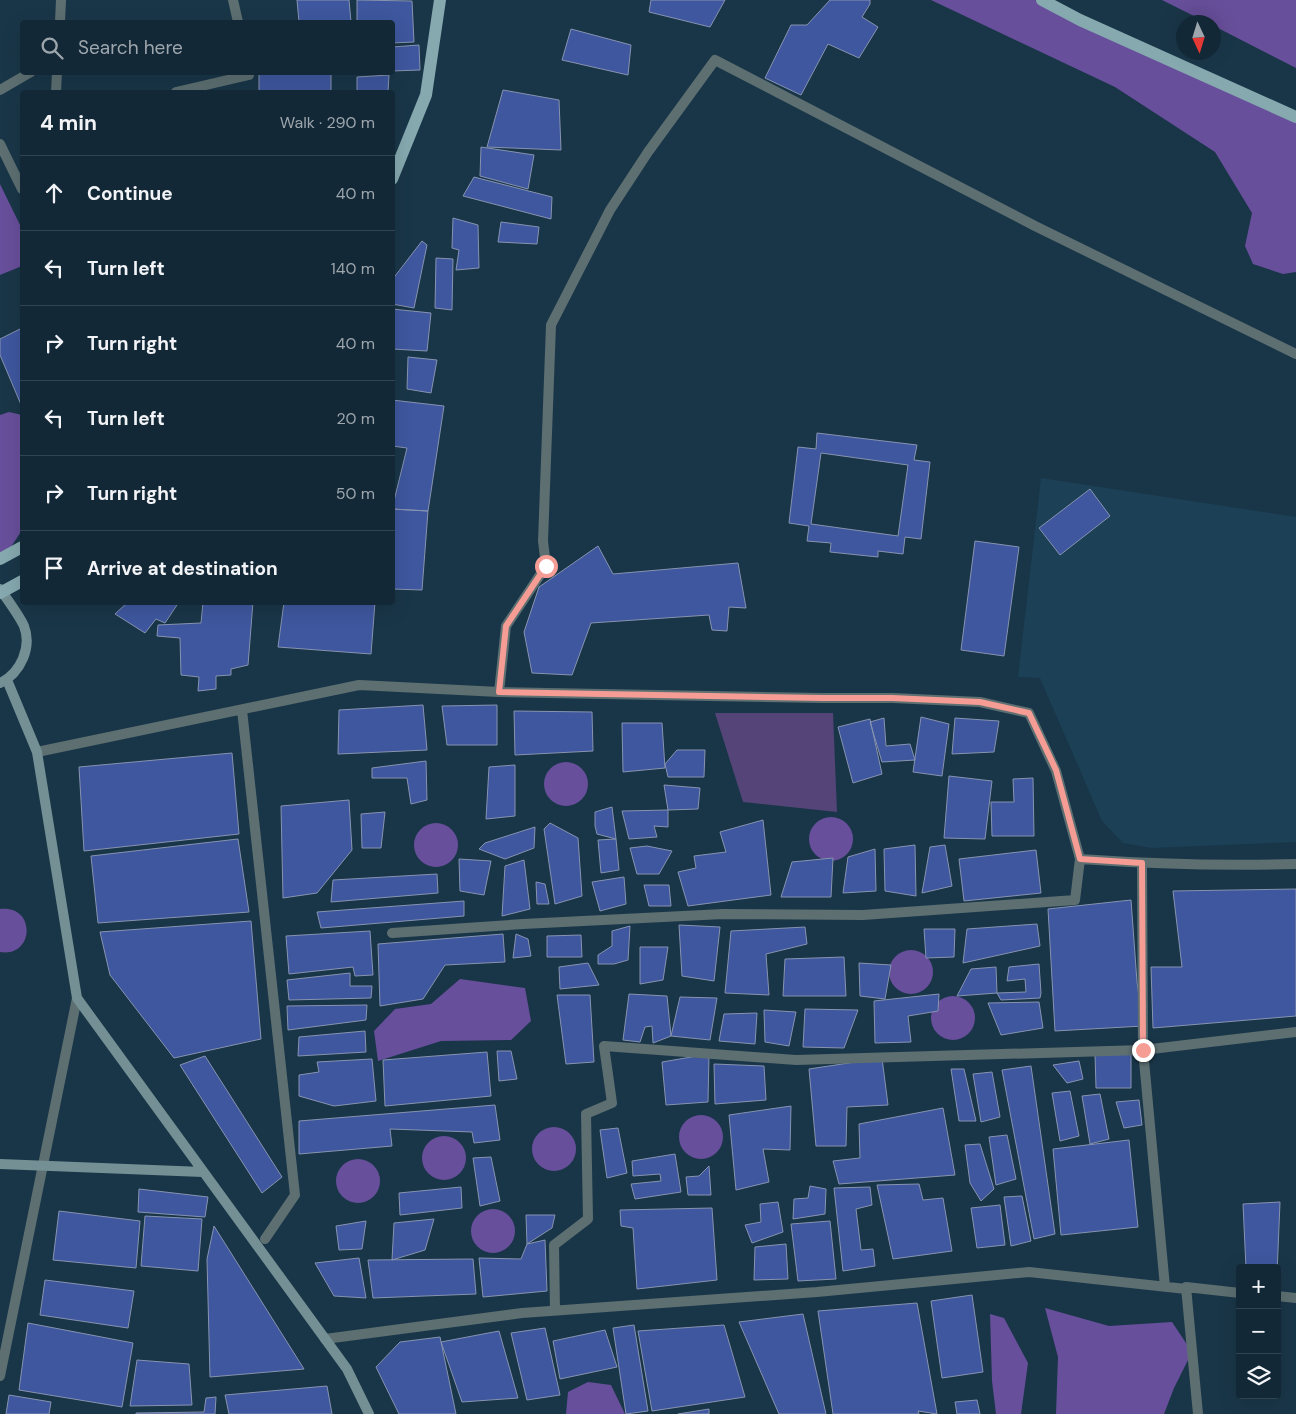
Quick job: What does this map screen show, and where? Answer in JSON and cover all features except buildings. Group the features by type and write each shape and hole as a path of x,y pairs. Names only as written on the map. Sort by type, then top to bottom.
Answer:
{"main road":[{"path":"395,172 426,95 440,0"},
{"path":"1042,0 1080,20 1296,117"},
{"path":"0,559 20,548"},
{"path":"1,591 20,582"}],"street":[{"path":"60,20 61,0"},
{"path":"234,0 238,20"},
{"path":"499,692 506,626 546,566 543,540 551,325 610,210 648,152 715,60 1035,226 1296,354"},
{"path":"0,90 26,75"},
{"path":"56,90 57,75"},
{"path":"185,90 249,75"},
{"path":"0,144 20,185"},
{"path":"0,1376 77,998 37,752 3,681 17,669 24,656 26,640 24,626 1,591"},
{"path":"37,752 359,685 499,692 892,698 980,702 1029,713 1056,770 1080,859 1074,900 863,915 723,914 392,933"},
{"path":"242,710 296,1194 265,1239"},
{"path":"1080,859 1142,863 1296,864"},
{"path":"1142,863 1143,1050 1165,1287"},
{"path":"77,998 347,1369 369,1414"},
{"path":"555,1311 554,1245 588,1219 586,1114 612,1103 604,1046 796,1060 1143,1050 1296,1032"},
{"path":"0,1164 203,1172"},
{"path":"325,1339 522,1313 817,1292 1029,1272 1236,1293"},
{"path":"1186,1289 1198,1414"},
{"path":"1281,1296 1296,1298"}],"shaded area":[{"path":"931,0 1035,0 1125,40 1296,123 1296,272 1283,274 1253,264 1245,246 1252,213 1215,152 1115,87"},
{"path":"1162,0 1296,0 1296,68 1221,30 1221,15 1192,15"},
{"path":"0,184 20,225 20,267 0,275"},
{"path":"9,412 20,415 20,533 11,547 0,554 0,415"},
{"path":"1041,478 1296,517 1296,842 1152,848 1123,843 1102,821 1040,678 1018,677"},
{"path":"715,713 833,713 837,812 743,802"},
{"path":"566,762 578,766 584,772 588,784 584,796 578,802 566,806 554,802 548,796 544,784 548,772 554,766"},
{"path":"831,817 843,821 849,827 853,839 849,851 843,857 831,861 819,857 813,851 809,839 813,827 819,821"},
{"path":"436,823 448,827 454,833 458,845 454,857 448,863 436,867 424,863 418,857 414,845 418,833 424,827"},
{"path":"0,909 12,910 20,915 25,922 27,931 25,940 20,947 11,952 0,952"},
{"path":"911,950 923,954 929,960 933,972 929,984 923,990 911,994 899,990 893,984 889,972 893,960 899,954"},
{"path":"460,979 525,988 531,1021 511,1040 441,1041 378,1061 374,1031 395,1009 431,1004"},
{"path":"953,996 965,1000 971,1006 975,1018 971,1030 965,1036 953,1040 941,1036 935,1030 931,1018 935,1006 941,1000"},
{"path":"701,1115 713,1119 719,1125 723,1137 719,1149 713,1155 701,1159 689,1155 683,1149 679,1137 683,1125 689,1119"},
{"path":"554,1127 566,1131 572,1137 576,1149 572,1161 566,1167 554,1171 542,1167 536,1161 532,1149 536,1137 542,1131"},
{"path":"444,1136 456,1140 462,1146 466,1158 462,1170 456,1176 444,1180 432,1176 426,1170 422,1158 426,1146 432,1140"},
{"path":"358,1159 370,1163 376,1169 380,1181 376,1193 370,1199 358,1203 346,1199 340,1193 336,1181 340,1169 346,1163"},
{"path":"493,1209 505,1213 511,1219 515,1231 511,1243 505,1249 493,1253 481,1249 475,1243 471,1231 475,1219 481,1213"},
{"path":"1045,1308 1109,1326 1172,1322 1192,1352 1174,1388 1164,1414 1056,1414 1058,1357"},
{"path":"990,1314 1004,1318 1028,1363 1021,1414 996,1414 992,1381"},
{"path":"588,1382 611,1385 625,1414 566,1414 568,1392"}],"route":[{"path":"546,566 506,626 499,692 892,698 980,702 1029,713 1056,770 1080,859 1142,863 1143,1050"}]}
